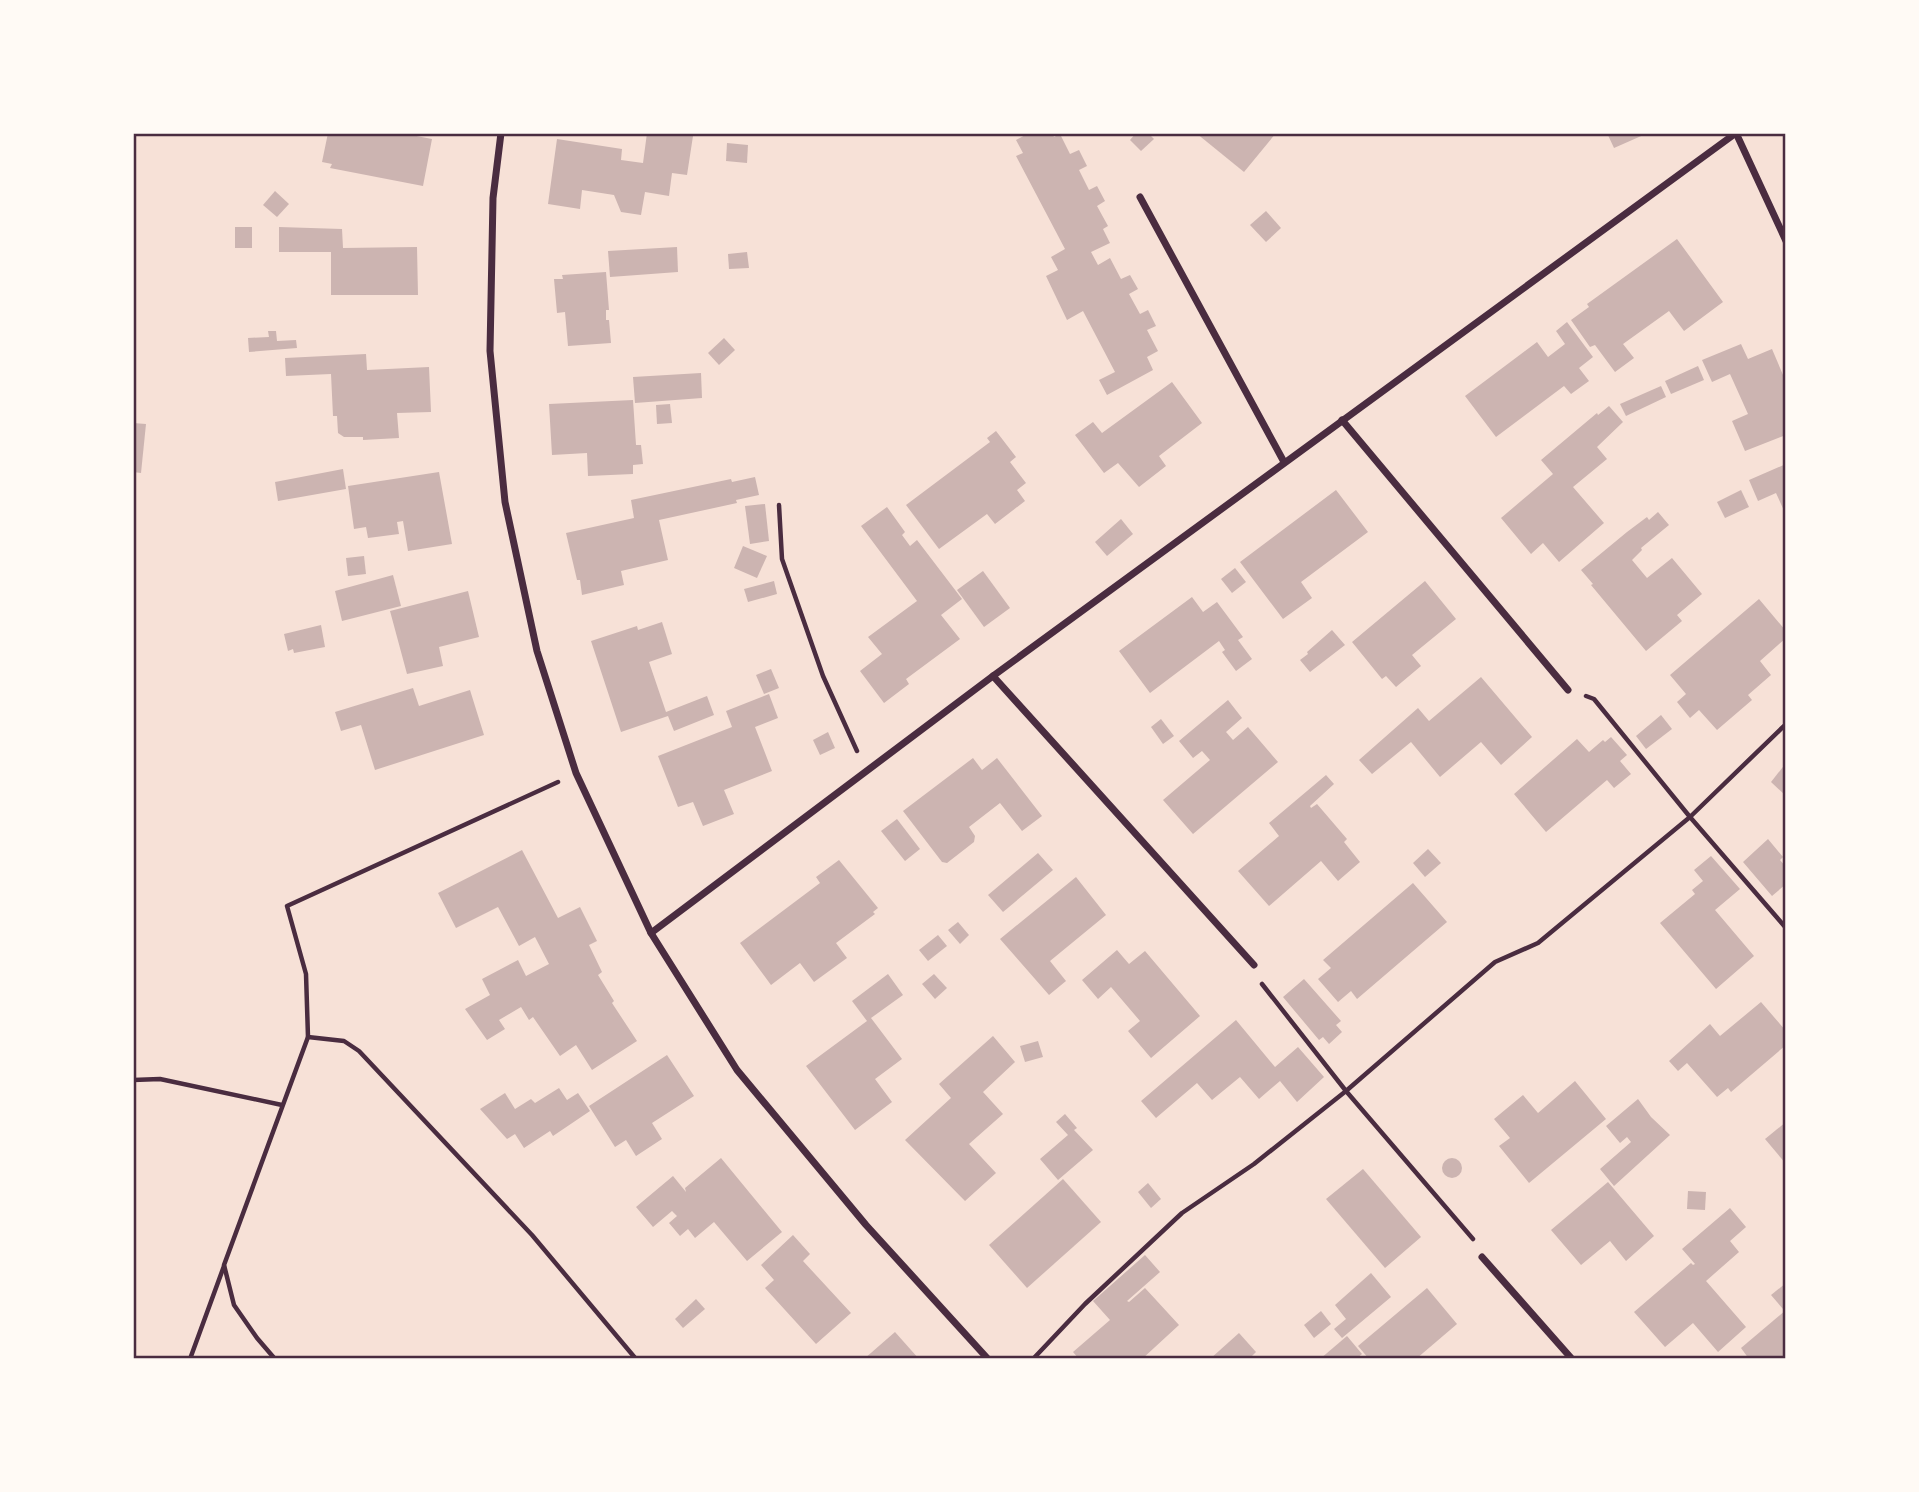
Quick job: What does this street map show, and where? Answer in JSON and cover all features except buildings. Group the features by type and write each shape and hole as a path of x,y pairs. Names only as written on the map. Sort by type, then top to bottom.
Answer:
{"street":[{"path":"501,133 493,198 490,351 505,502 537,651 576,773 651,933 737,1070 866,1225 988,1359"},
{"path":"651,933 993,676 1736,133 1786,241"},
{"path":"1140,197 1284,462"},
{"path":"1342,420 1567,690"},
{"path":"993,676 1254,965"},
{"path":"1482,1257 1572,1359"}],"path":[{"path":"779,505 782,559 823,676 867,771"},
{"path":"1567,690 1594,699 1690,817 1786,928"},
{"path":"1033,1359 1085,1304 1182,1213 1254,1164 1346,1091 1495,962 1538,943 1690,817 1786,724"},
{"path":"190,1359 308,1037 306,974 287,906 576,773"},
{"path":"1254,965 1254,974 1346,1091 1475,1242 1482,1257"},
{"path":"308,1037 344,1041 359,1051 532,1235 636,1359"},
{"path":"133,1080 160,1079 282,1105"},
{"path":"224,1265 234,1305 275,1359"}]}
